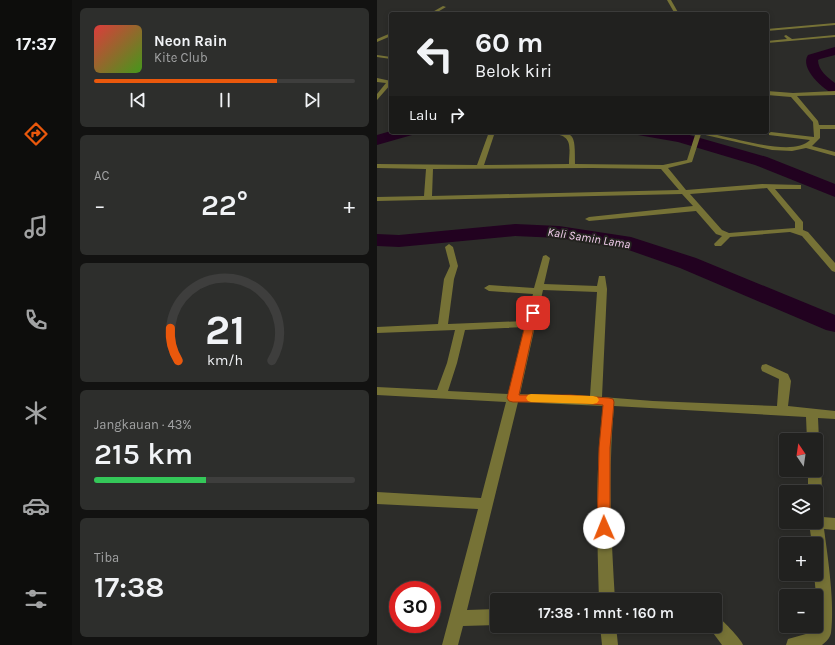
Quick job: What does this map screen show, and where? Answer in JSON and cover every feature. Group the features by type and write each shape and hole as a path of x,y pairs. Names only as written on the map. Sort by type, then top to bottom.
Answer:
{"street":[{"path":"669,0 676,12"},
{"path":"435,12 444,7"},
{"path":"769,30 835,24"},
{"path":"777,29 791,40"},
{"path":"377,41 389,35"},
{"path":"769,42 835,36"},
{"path":"377,37 389,38"},
{"path":"377,56 389,58"},
{"path":"377,80 389,80"},
{"path":"377,98 389,81"},
{"path":"769,93 793,95 835,93"},
{"path":"793,95 816,122 818,127 815,139 808,147"},
{"path":"818,127 835,127"},
{"path":"480,167 491,134"},
{"path":"564,134 570,138 572,142 572,166"},
{"path":"377,166 430,168 572,166 663,167 689,161 699,134"},
{"path":"709,134 776,149 792,150 808,147 835,154"},
{"path":"771,134 815,139"},
{"path":"663,167 719,232 728,235 790,230 799,231 805,234 835,269"},
{"path":"428,198 430,168"},
{"path":"377,199 684,192 762,186 798,187"},
{"path":"771,187 799,222 799,231"},
{"path":"589,219 698,208"},
{"path":"718,244 728,235"},
{"path":"443,327 449,279 454,266 449,247"},
{"path":"450,645 513,398 546,258"},
{"path":"602,278 605,448 603,514 607,593"},
{"path":"489,288 602,289"},
{"path":"377,330 530,324"},
{"path":"441,394 452,363 461,326"},
{"path":"766,368 784,377 785,381 782,410"},
{"path":"377,391 782,410 835,415"},
{"path":"813,413 813,433"},
{"path":"377,498 486,504"},
{"path":"823,521 835,524"},
{"path":"794,645 817,639 823,633 825,605 817,529"},
{"path":"457,618 490,617"},
{"path":"722,632 729,641 735,645"},
{"path":"609,633 610,645"}],"waterway":[{"name":"Kali Samin Lama","path":"835,51 812,58 813,67 816,72 835,90"},
{"name":"Kali Samin Lama","path":"377,140 399,134"},
{"name":"Kali Samin Lama","path":"658,134 680,137 761,161 835,191"},
{"name":"Kali Samin Lama","path":"377,240 399,241 515,230 559,232 624,241 688,263 835,324"}],"slow traffic":[{"path":"531,398 593,400"}],"route":[{"path":"533,313 513,398 571,399 609,402 605,448 604,528"}]}
